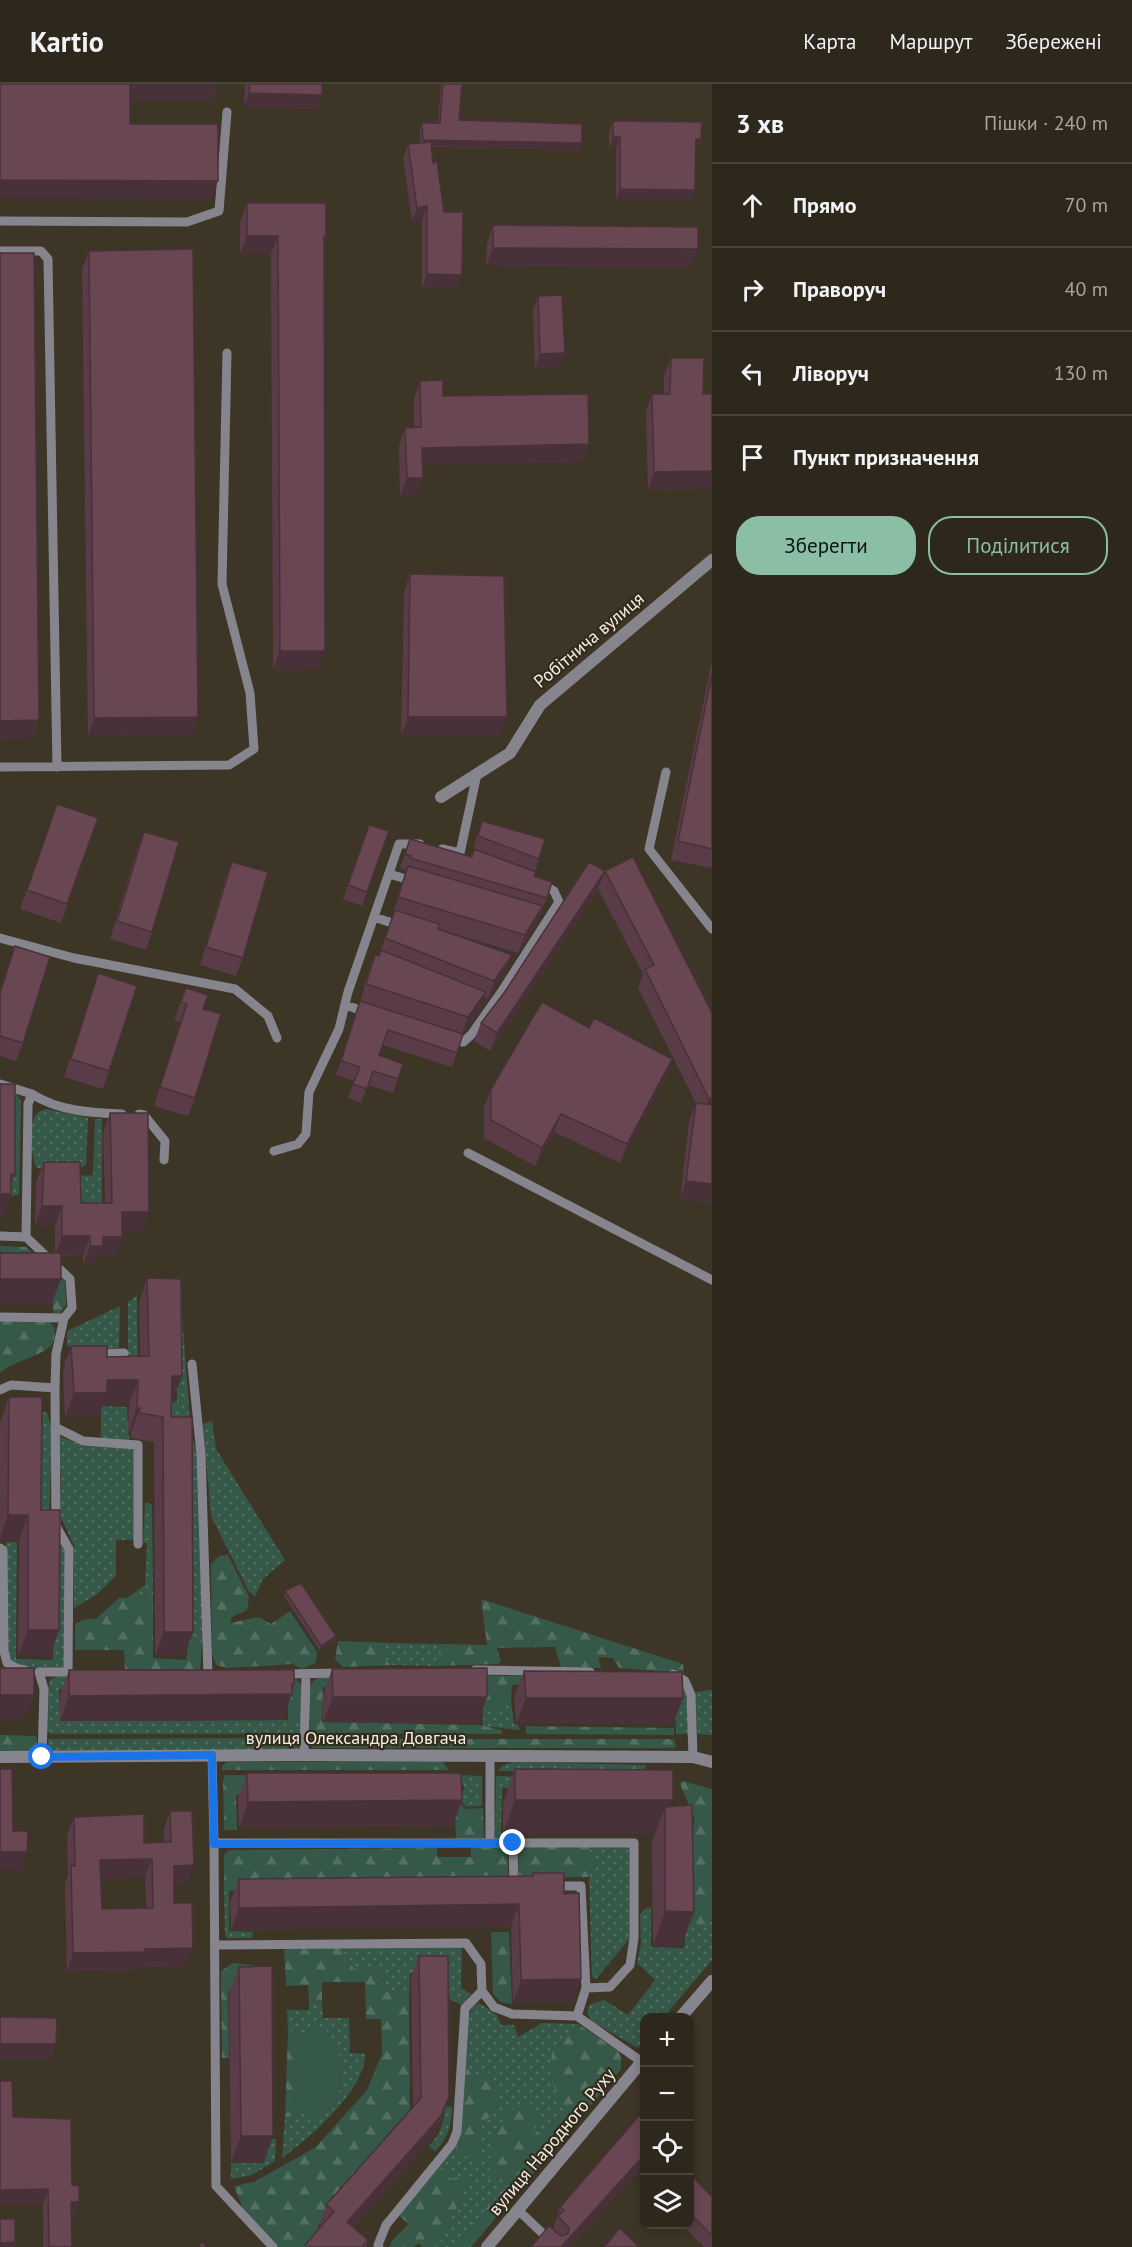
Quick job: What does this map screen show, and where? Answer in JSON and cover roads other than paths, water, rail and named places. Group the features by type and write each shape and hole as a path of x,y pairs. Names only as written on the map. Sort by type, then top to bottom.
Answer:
{"street":[{"name":"Робітнича вулиця","path":"441,797 510,753 540,705 712,560"},
{"name":"вулиця Олександра Довгача","path":"0,1757 212,1755 693,1757 712,1762"},
{"path":"684,2013 712,1981"},
{"name":"вулиця Народного Руху","path":"487,2247 640,2065"}],"lane":[{"path":"0,221 188,222 219,211 227,112"},
{"path":"0,250 41,251 48,259 57,767"},
{"path":"0,767 229,765 254,749 250,693 222,584 227,353"},
{"path":"666,772 650,849 712,929"},
{"path":"460,853 477,774"},
{"path":"274,1151 298,1144 306,1134 309,1092 339,1029 360,956 399,844 416,843 470,857"},
{"path":"389,874 423,884"},
{"path":"439,1037 463,1042 471,1035 560,902 554,891 534,881"},
{"path":"374,917 408,928"},
{"path":"537,917 548,921"},
{"path":"0,938 74,958 236,989 268,1016 277,1038"},
{"path":"360,956 371,961"},
{"path":"509,960 520,963"},
{"path":"480,1004 491,1008"},
{"path":"345,1005 376,1016"},
{"path":"0,1084 32,1094 45,1103 93,1113 144,1114 165,1141 164,1160"},
{"path":"26,1237 28,1104 32,1094"},
{"path":"468,1153 712,1280"},
{"path":"0,1236 26,1237 70,1279 72,1308 64,1318 56,1354 56,1526 69,1549 71,1672 18,1670 7,1663 4,1651 3,1550 0,1548"},
{"path":"0,1317 64,1318"},
{"path":"78,1354 124,1353"},
{"path":"56,1354 67,1354"},
{"path":"192,1364 201,1454 208,1674"},
{"path":"0,1390 10,1385 56,1388"},
{"path":"57,1428 82,1441 138,1445 138,1544"},
{"path":"469,1670 596,1672"},
{"path":"39,1672 44,1689 42,1757"},
{"path":"270,1674 352,1673"},
{"path":"196,1674 218,1674"},
{"path":"304,1755 306,1674"},
{"path":"662,1674 673,1674 689,1687 693,1757"},
{"path":"212,1755 216,2186 273,2247"},
{"path":"490,1756 490,1843"},
{"path":"513,1843 514,1886 525,1886"},
{"path":"214,1844 634,1843 634,1938 630,1965 610,1987 586,1988"},
{"path":"536,1886 581,1886 586,1988 577,2016"},
{"path":"215,1945 466,1942 481,1964 482,1991 494,2007 512,2014 577,2016 640,2059"},
{"path":"379,2247 386,2225 452,2144 457,2132 465,2008 482,1991"},
{"path":"518,2210 557,2247"}]}
